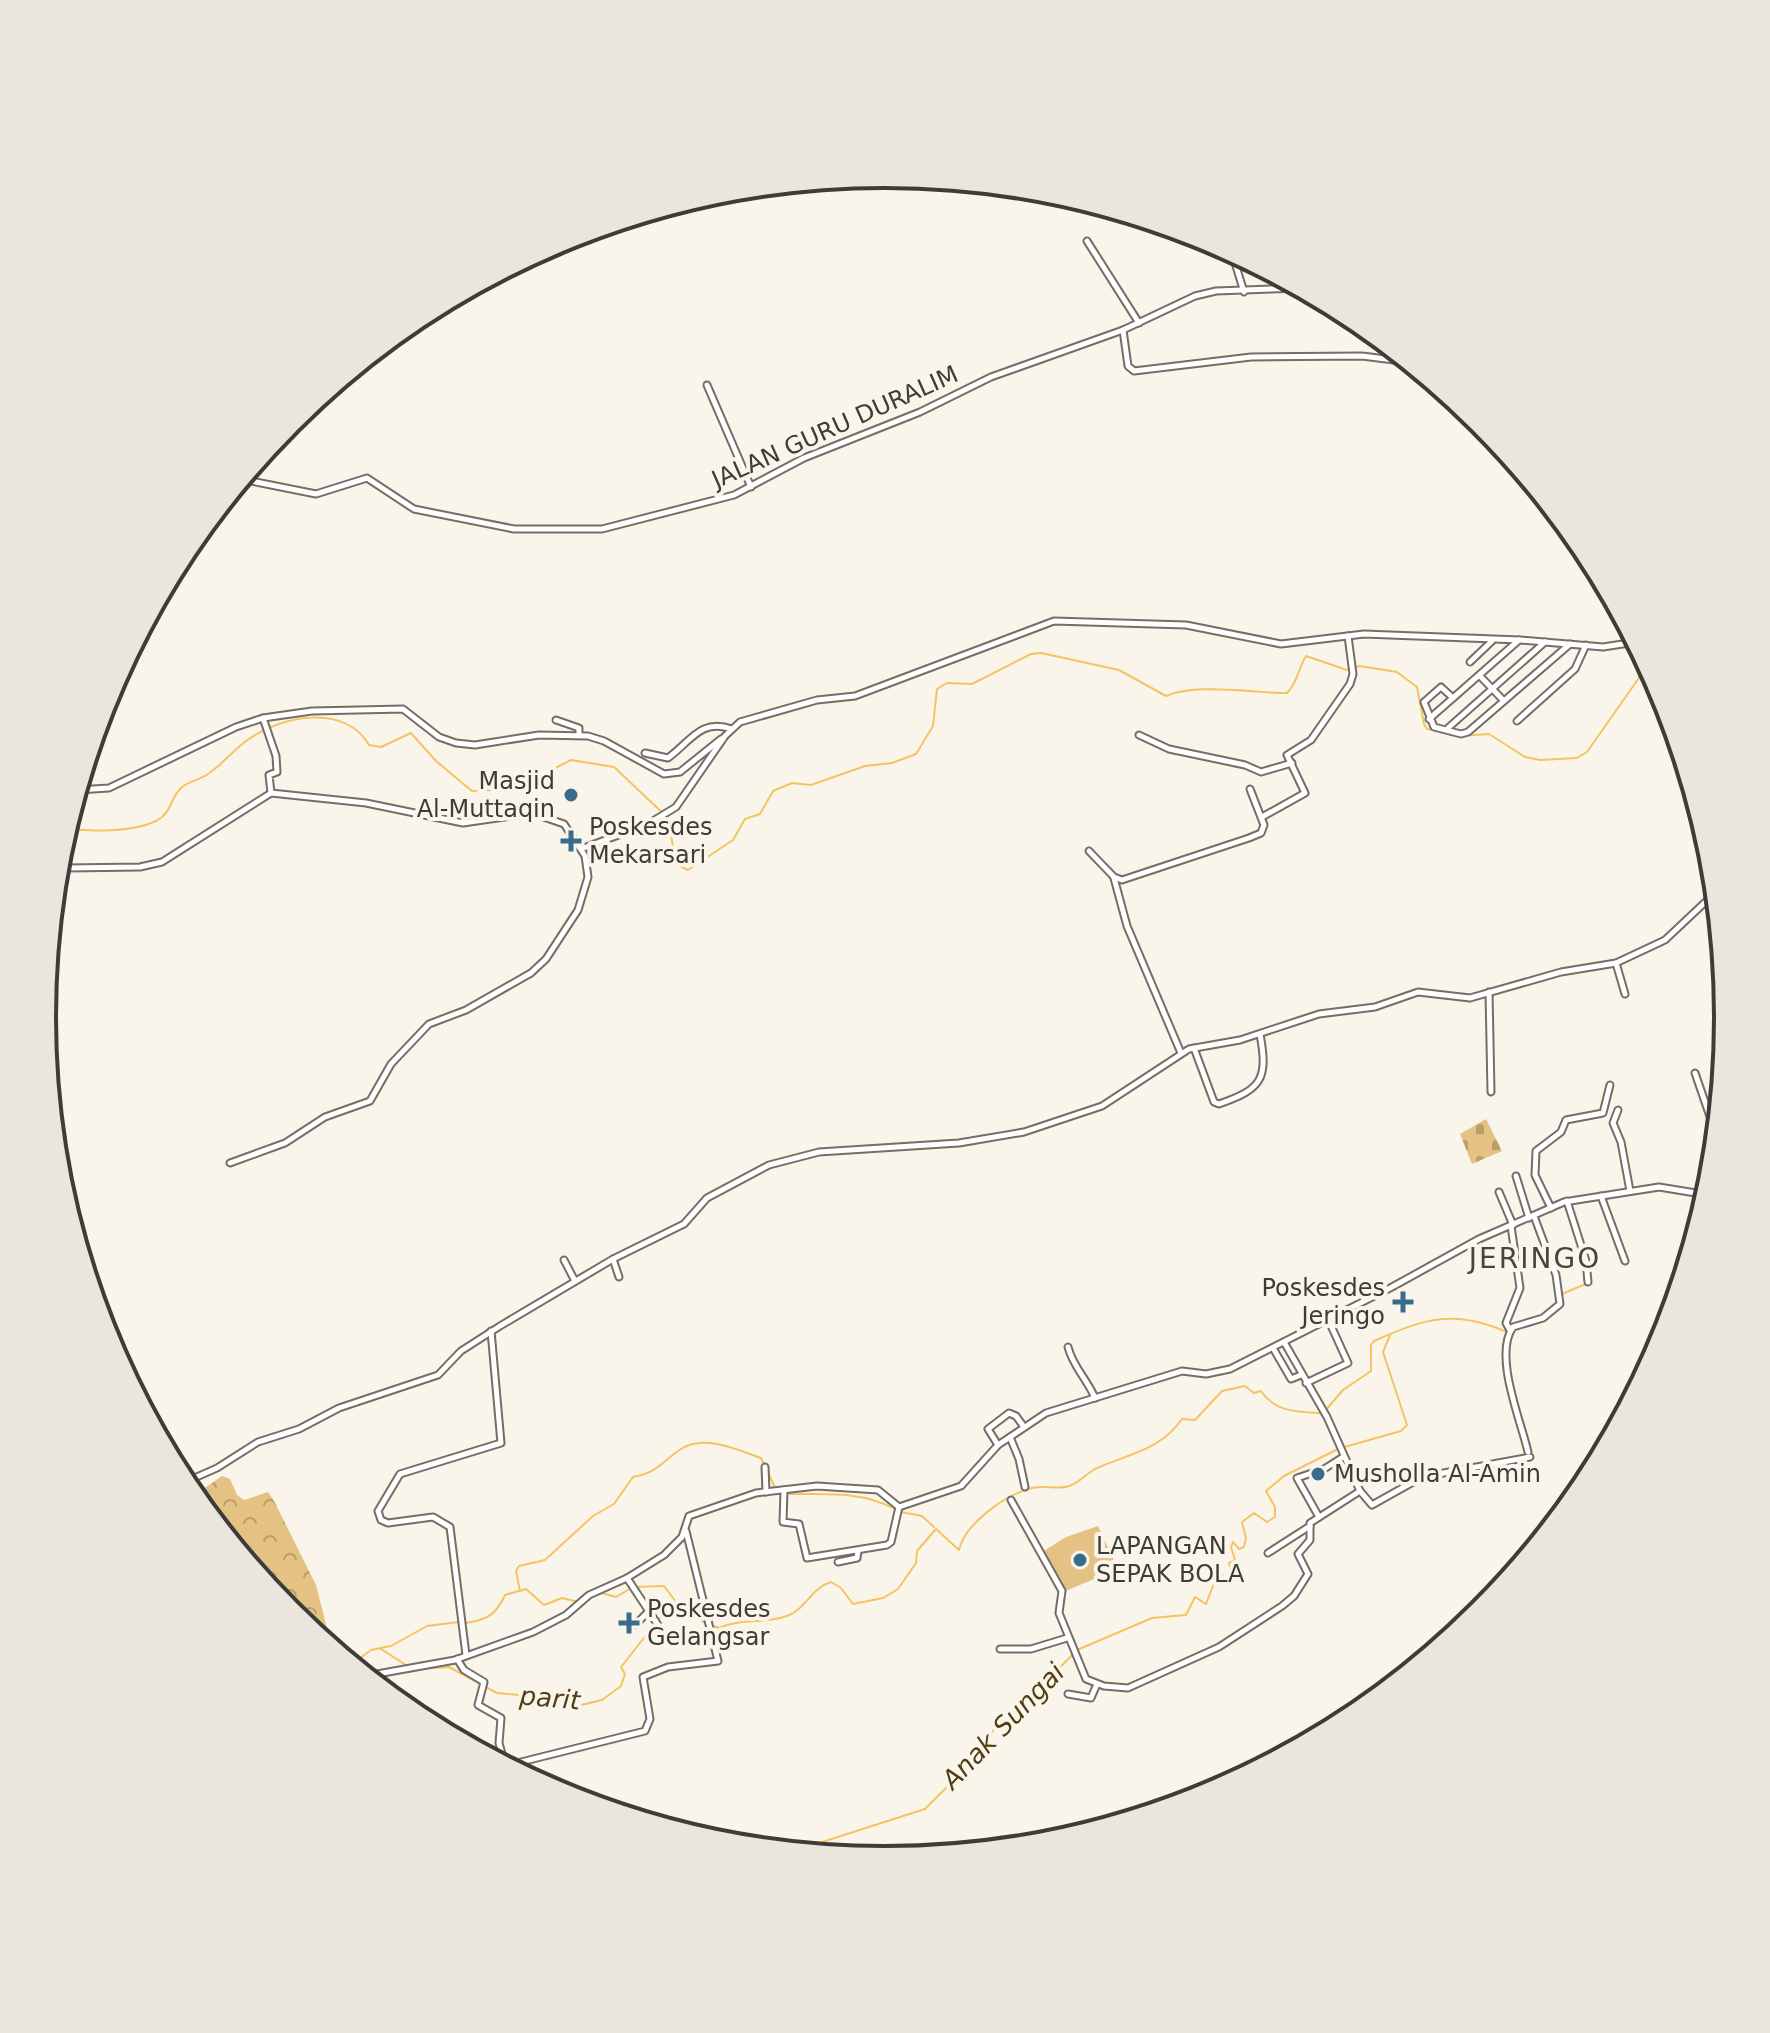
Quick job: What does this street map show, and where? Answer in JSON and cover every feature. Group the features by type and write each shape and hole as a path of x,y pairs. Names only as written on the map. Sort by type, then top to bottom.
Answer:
{"street":[{"path":"1087,241 1139,323"},
{"path":"1236,266 1244,292"},
{"name":"JALAN GURU DURALIM","path":"253,481 316,494 367,478 414,509 514,529 593,531 723,498 751,487 804,458 920,412 991,377 1123,330 1200,295 1282,289"},
{"path":"1123,330 1128,366 1134,371 1251,357 1362,356 1391,360"},
{"path":"707,385 751,487"},
{"path":"88,789 109,788 236,727 263,718 312,711 400,709 415,716 439,737 475,745 539,735 579,735 604,741 647,768 673,774 689,766 742,721 817,700 855,696 1054,621 1186,625 1281,644 1348,636 1626,645"},
{"path":"1262,817 1305,793 1288,753 1314,737 1353,674 1348,636"},
{"path":"1470,662 1493,640"},
{"path":"1429,719 1520,640"},
{"path":"1448,728 1545,642"},
{"path":"1453,698 1439,688 1424,702 1429,719 1437,729 1448,728 1464,734 1570,643"},
{"path":"1517,721 1575,669 1586,645"},
{"path":"1480,676 1503,700"},
{"path":"263,718 277,761 277,772 269,775 271,793"},
{"path":"556,720 579,728 579,735"},
{"path":"645,753 668,758 705,727 717,723 732,729"},
{"path":"1139,735 1169,749 1245,765 1261,772 1292,763"},
{"path":"581,849 670,811 686,796 725,736"},
{"path":"1114,877 1124,880 1249,838 1264,829 1250,789"},
{"path":"70,868 140,867 162,862 271,793 366,803 463,823 516,814 547,815 568,827 581,849 589,868 582,900 541,966 466,1010 429,1024 391,1064 370,1101 325,1117 285,1143 230,1163"},
{"path":"1089,851 1114,877 1127,926 1181,1053"},
{"path":"196,1477 258,1442 299,1429 339,1408 434,1377 461,1351 491,1331 613,1259 682,1225 707,1198 777,1162 819,1152 959,1143 1024,1132 1102,1106 1181,1053 1194,1048 1260,1034 1316,1014 1375,1007 1418,992 1470,998 1561,972 1616,963 1665,940 1706,902"},
{"path":"1616,963 1625,994"},
{"path":"1489,992 1491,1092"},
{"path":"1194,1048 1214,1102 1219,1104 1253,1088 1261,1079 1265,1065 1260,1034"},
{"path":"1695,1073 1708,1111"},
{"path":"1551,1208 1535,1175 1536,1151 1561,1132 1566,1120 1604,1112 1610,1085"},
{"path":"1618,1110 1613,1123 1621,1142 1630,1191"},
{"path":"1510,1330 1543,1318 1560,1305 1556,1275 1516,1176"},
{"path":"897,1513 961,1486 998,1445 1054,1410 1182,1371 1206,1374 1223,1371 1273,1348 1479,1239 1567,1201 1665,1187 1695,1193"},
{"path":"1284,1342 1327,1417 1360,1491 1372,1505 1422,1477 1529,1455 1510,1383 1510,1330 1506,1323 1520,1288 1512,1226 1499,1192"},
{"path":"1601,1196 1625,1261"},
{"path":"1567,1201 1586,1261 1588,1282"},
{"path":"613,1259 619,1277"},
{"path":"564,1260 575,1281"},
{"path":"1306,1383 1348,1363 1328,1319"},
{"path":"466,1655 450,1527 433,1517 388,1523 381,1520 378,1511 400,1474 501,1443 491,1331"},
{"path":"1068,1347 1072,1364 1087,1381 1095,1398"},
{"path":"1273,1348 1291,1379 1301,1375"},
{"path":"998,1445 988,1429 1009,1413 1016,1416 1024,1427"},
{"path":"1010,1437 1025,1487"},
{"path":"1319,1517 1297,1478 1324,1469 1343,1457"},
{"path":"765,1467 770,1492"},
{"path":"379,1674 457,1659 522,1637 566,1615 589,1595 629,1581 671,1549 685,1530 689,1516 733,1499 817,1486 878,1490 897,1513"},
{"path":"1268,1553 1360,1491"},
{"path":"783,1492 782,1520 799,1524 807,1558 890,1543 897,1513"},
{"path":"1011,1500 1062,1591 1059,1613 1086,1679 1116,1688 1141,1683 1219,1647 1294,1596 1308,1574 1298,1554 1310,1540 1310,1526"},
{"path":"522,1762 645,1731 650,1719 643,1677 668,1667 718,1661 685,1530"},
{"path":"838,1562 857,1558 858,1551"},
{"path":"629,1581 658,1625"},
{"path":"636,1624 649,1611"},
{"path":"1000,1649 1031,1649 1067,1638"},
{"path":"457,1659 464,1670 483,1680 478,1705 501,1719 501,1751"},
{"path":"1068,1694 1091,1698 1097,1684"}],"green space":[{"path":"1486,1119 1502,1151 1472,1164 1460,1134"},
{"path":"222,1476 230,1479 237,1495 244,1500 268,1492 316,1585 326,1629 262,1563 204,1488"},
{"name":"LAPANGAN SEPAK BOLA","path":"1098,1526 1118,1569 1063,1592 1042,1552 1066,1537"}],"waterway":[{"path":"78,830 124,829 156,821 165,814 181,788 208,774 249,739 279,724 313,718 329,719 345,723 369,745 381,747 411,733 436,761 472,791 515,789 571,760 614,767 668,818 676,864 688,870 733,840 745,819 760,814 773,791 792,783 811,785 865,766 892,763 916,754 933,726 937,689 947,683 972,684 1031,654 1041,653 1119,670 1166,696 1208,689 1287,693 1306,656 1347,670 1359,666 1397,672 1417,687 1427,729 1443,731"},
{"path":"1460,736 1489,734 1525,757 1540,760 1577,758 1587,752 1641,676"},
{"path":"1562,1294 1588,1283"},
{"path":"1325,1411 1343,1390 1371,1371 1371,1345 1374,1341 1440,1319 1471,1320 1507,1332"},
{"name":"Anak Sungai","path":"1341,1448 1401,1431 1407,1425 1383,1352 1390,1335"},
{"path":"711,1625 719,1628 787,1616 799,1609 818,1589 831,1582 841,1588 853,1604 883,1598 898,1589 916,1563 917,1551 936,1529 959,1550 969,1530 999,1503 1032,1488 1069,1486 1095,1469 1153,1445 1182,1419 1195,1420 1222,1391 1245,1386 1254,1393 1261,1391 1280,1407 1321,1413"},
{"path":"520,1591 516,1571 519,1566 545,1560 593,1516 614,1504 633,1477 654,1469 681,1449 700,1443 721,1445 761,1458 765,1466"},
{"name":"Anak Sungai","path":"820,1843 925,1809 964,1770 1001,1720 1022,1706 1077,1650 1152,1618 1186,1615 1195,1597 1206,1604 1219,1570 1227,1583 1232,1577 1229,1563 1235,1560 1231,1547 1233,1542 1239,1549 1244,1547 1246,1538 1242,1522 1254,1513 1267,1522 1275,1517 1275,1507 1266,1491 1284,1476 1338,1449"},
{"path":"768,1472 775,1488"},
{"path":"778,1494 852,1496 867,1498 895,1509"},
{"path":"901,1512 922,1516 934,1527"},
{"path":"592,1596 602,1593 616,1597 633,1587 664,1586 679,1606 705,1623"},
{"path":"465,1623 490,1615 505,1595 526,1589 544,1605 562,1598 579,1602"},
{"name":"parit","path":"419,1669 449,1667 497,1693 531,1696 573,1707 602,1700 621,1686 625,1674 621,1667 670,1605 678,1606"},
{"path":"360,1658 371,1650 391,1646 427,1626 458,1622"},
{"name":"parit","path":"381,1649 409,1667"}],"place":[{"name":"Masjid Al-Muttaqin","path":"571,795"},
{"name":"Poskesdes Mekarsari","path":"571,841"},
{"name":"Poskesdes Jeringo","path":"1403,1302"},
{"name":"Musholla Al-Amin","path":"1318,1474"},
{"name":"LAPANGAN SEPAK BOLA","path":"1080,1560"},
{"name":"Poskesdes Gelangsar","path":"629,1623"}],"district":[{"name":"JERINGO","path":"1535,1258"}]}
